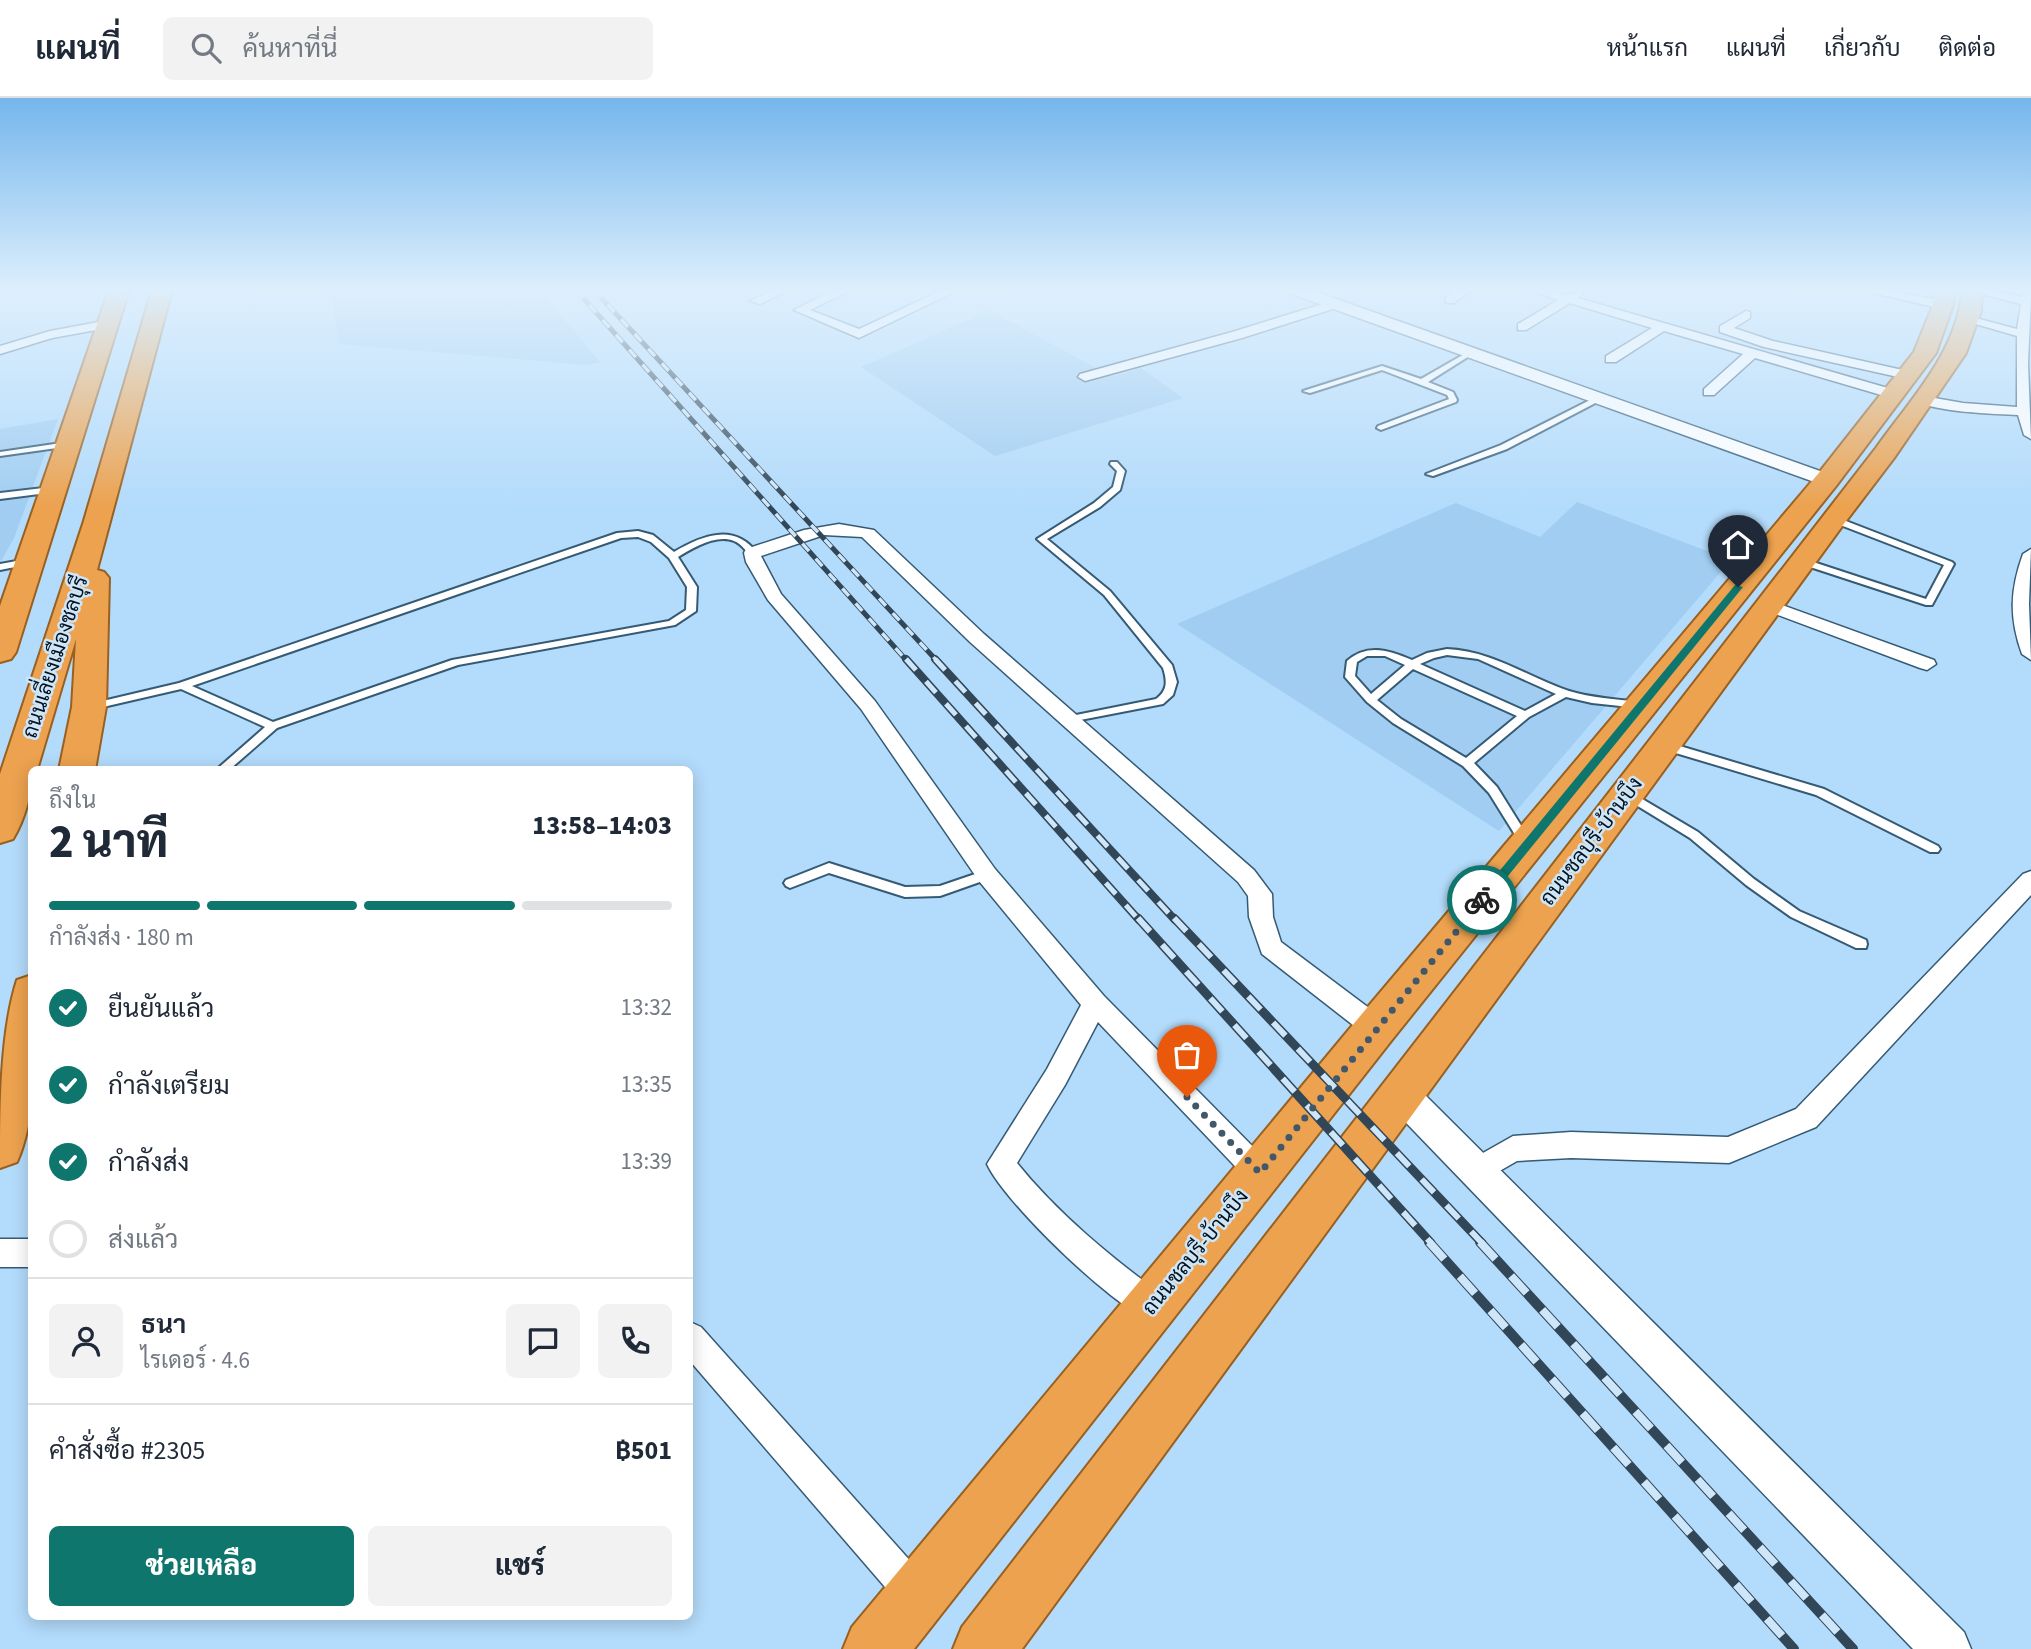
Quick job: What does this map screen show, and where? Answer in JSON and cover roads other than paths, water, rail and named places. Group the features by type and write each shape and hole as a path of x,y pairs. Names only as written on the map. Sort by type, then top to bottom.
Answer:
{"highway":[{"path":"0,601 52,489 96,362"},
{"name":"ถนนเลี่ยงเมืองชลบุรี","path":"0,830 97,524 142,362"},
{"name":"ถนนชลบุรี-บ้านบึง","path":"874,1649 1642,705 1830,500 1913,390 1922,362"},
{"name":"ถนนชลบุรี-บ้านบึง","path":"991,1646 1400,1093 1801,561 1830,500"},
{"name":"ถนนเลี่ยงเมืองชลบุรี","path":"78,766 89,708 97,524"},
{"path":"0,652 19,556"},
{"path":"0,1147 28,1011"}],"street":[{"path":"1085,377 1138,362"},
{"path":"1496,362 1599,399 1830,500"},
{"path":"1709,392 1742,362"},
{"path":"1789,362 1913,390"},
{"path":"1827,362 1963,407 2026,407"},
{"path":"2026,362 2026,407 2031,435"},
{"path":"1260,1173 1095,1003 987,874 868,705 774,596 754,562 752,553 833,527 852,528 868,533 977,638 1246,876 1260,894 1261,917 1271,947 1377,1028"},
{"path":"2031,554 2021,584 2020,627 2031,654"},
{"path":"1768,605 1927,664"},
{"path":"1477,1171 1513,1149 1571,1145 1729,1150 1806,1118 2031,880"},
{"path":"1095,1003 1056,1077 1001,1164 1022,1193 1125,1287 1151,1306"},
{"path":"1400,1093 1947,1649"},
{"path":"0,1253 28,1253"},
{"path":"693,1341 917,1596"}],"lane":[{"path":"1422,382 1454,362"},
{"path":"1307,391 1382,368 1450,394 1453,400 1381,428"},
{"path":"1430,474 1504,447 1599,399"},
{"path":"0,454 68,444"},
{"path":"1070,719 1159,702 1168,695 1172,682 1168,667 1107,593 1041,539 1097,505 1116,488 1121,471 1114,464"},
{"path":"0,496 52,489"},
{"path":"1801,561 1928,603 1949,564 1830,500"},
{"path":"89,708 182,686 620,535 638,532 650,535 673,556 692,587 691,611 672,623 456,662 274,726 227,766"},
{"path":"673,556 700,540 719,537 734,539 749,547 752,553"},
{"path":"1525,715 1387,653 1365,653 1352,661 1350,677 1371,700 1397,721 1467,763 1493,790 1527,845"},
{"path":"1371,700 1412,663 1434,654 1458,653 1484,657 1565,693 1642,705"},
{"path":"182,686 274,726"},
{"path":"1467,763 1525,715 1565,693"},
{"path":"1663,745 1820,792 1934,849"},
{"path":"1626,793 1694,835 1750,883 1795,914 1861,944"},
{"path":"790,883 830,868 905,892 940,891 987,874"}],"railway":[{"path":"641,362 907,661"},
{"path":"661,362 937,661"},
{"path":"906,659 1139,920"},
{"path":"935,659 1175,920"},
{"path":"1138,918 1431,1243"},
{"path":"1174,918 1482,1243"},
{"path":"1429,1242 1794,1649"},
{"path":"1480,1242 1853,1649"}]}
